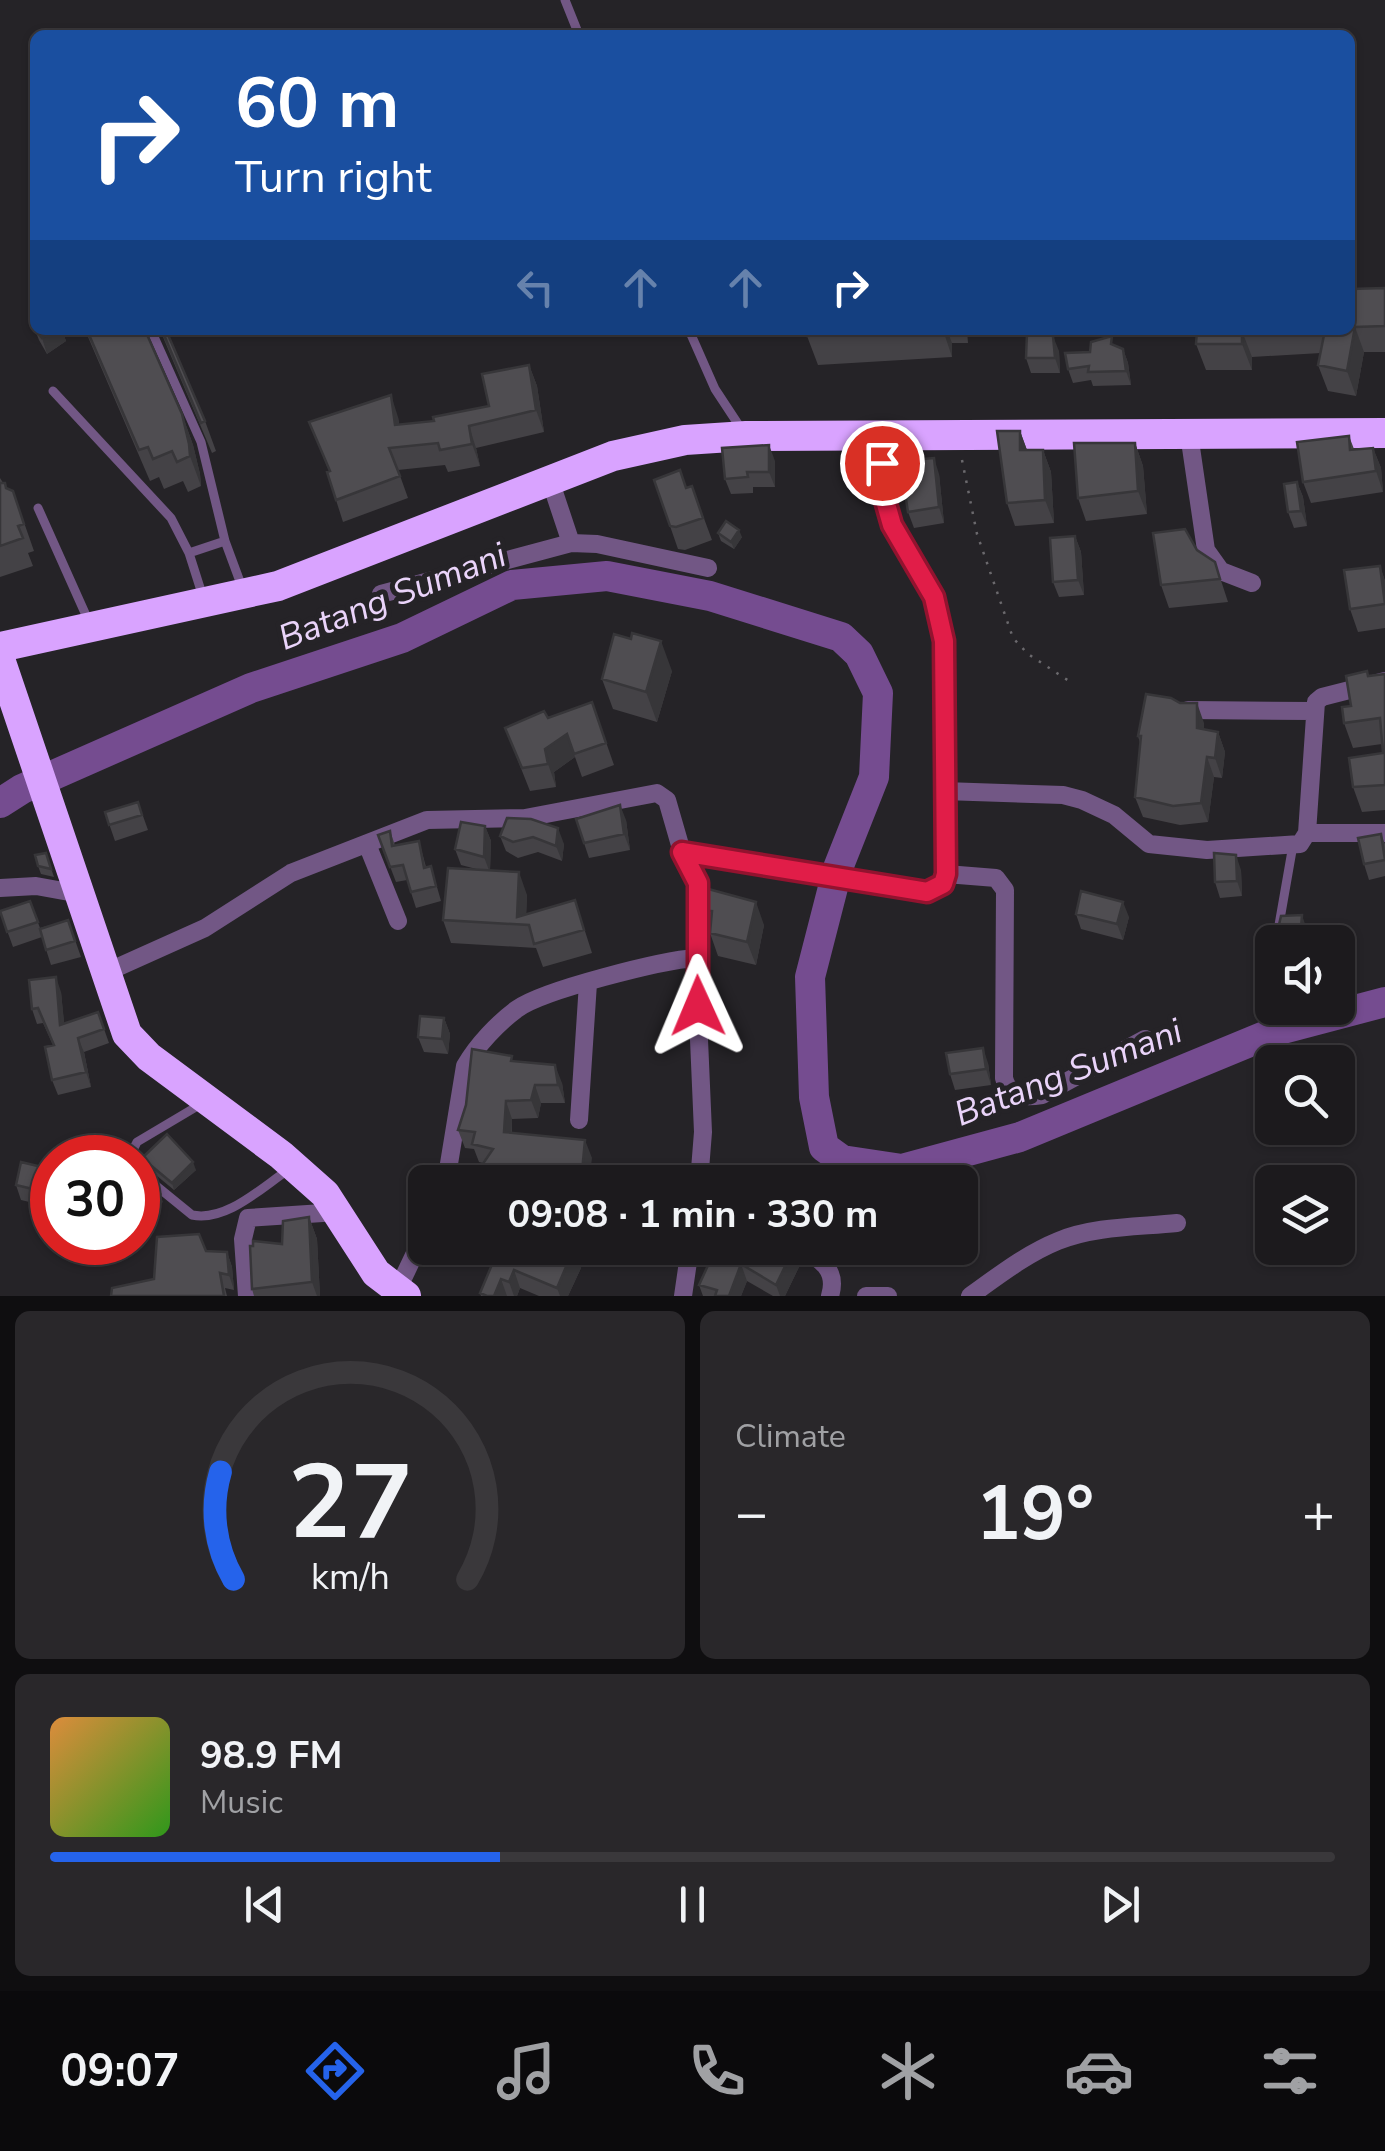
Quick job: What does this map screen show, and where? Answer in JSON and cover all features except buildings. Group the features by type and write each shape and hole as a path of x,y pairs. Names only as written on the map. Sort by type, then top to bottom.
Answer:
{"highway":[{"path":"0,647 244,595 302,577 613,456 675,442 746,436 1385,433"},
{"path":"0,659 120,1019 137,1047 295,1166 325,1194 376,1274 402,1294"}],"street":[{"path":"1189,434 1206,550 1221,571 1252,584"},
{"path":"682,852 927,892 943,884 944,641 934,597 892,525 882,490 884,436"},
{"path":"550,480 571,543"},
{"path":"380,594 571,543 597,544 708,568"},
{"path":"1300,839 1313,710 1322,697 1385,682"},
{"path":"1188,710 1313,710"},
{"path":"944,791 1063,795 1114,815 1149,844 1207,850 1385,834"},
{"path":"107,972 205,928 291,873 436,818 525,818 657,792 666,800 682,852 698,883 700,1165"},
{"path":"367,844 398,921"},
{"path":"946,874 990,876 1000,881 1005,890 1007,1089 1030,1097 1042,1094 1145,1038"},
{"path":"0,888 36,886 80,894"},
{"path":"449,1165 462,1074 474,1051 518,1008 588,983 670,960 696,958"},
{"path":"579,1120 588,983"},
{"path":"247,1296 243,1239 248,1218 338,1212"},
{"path":"970,1296 1058,1241 1177,1223"},
{"path":"402,1294 413,1265"},
{"path":"683,1296 688,1265"},
{"path":"824,1265 834,1281 830,1296"},
{"path":"866,1296 888,1296"}],"lane":[{"path":"566,0 577,30"},
{"path":"153,335 201,442 225,541 244,595"},
{"path":"690,335 716,389 746,436"},
{"path":"53,391 171,518 189,553 205,604"},
{"path":"38,508 92,629"},
{"path":"189,553 225,541"},
{"path":"1280,925 1300,839"},
{"path":"149,1135 208,1100"},
{"path":"160,1189 192,1215 220,1214 295,1166"}],"path":[{"path":"956,434 977,534 1013,638 1028,654 1072,683"}],"waterway":[{"name":"Batang Sumani","path":"0,803 22,789 251,688 402,638 512,585 607,576 710,596 841,637 859,654 878,693 874,777 838,868 810,977 814,1097 824,1147 842,1160 902,1169 1020,1137 1279,1030 1385,1002"}],"route":[{"path":"698,1006 698,883 682,852 927,892 943,884 944,641 934,597 892,525 882,490 882,463"}]}
